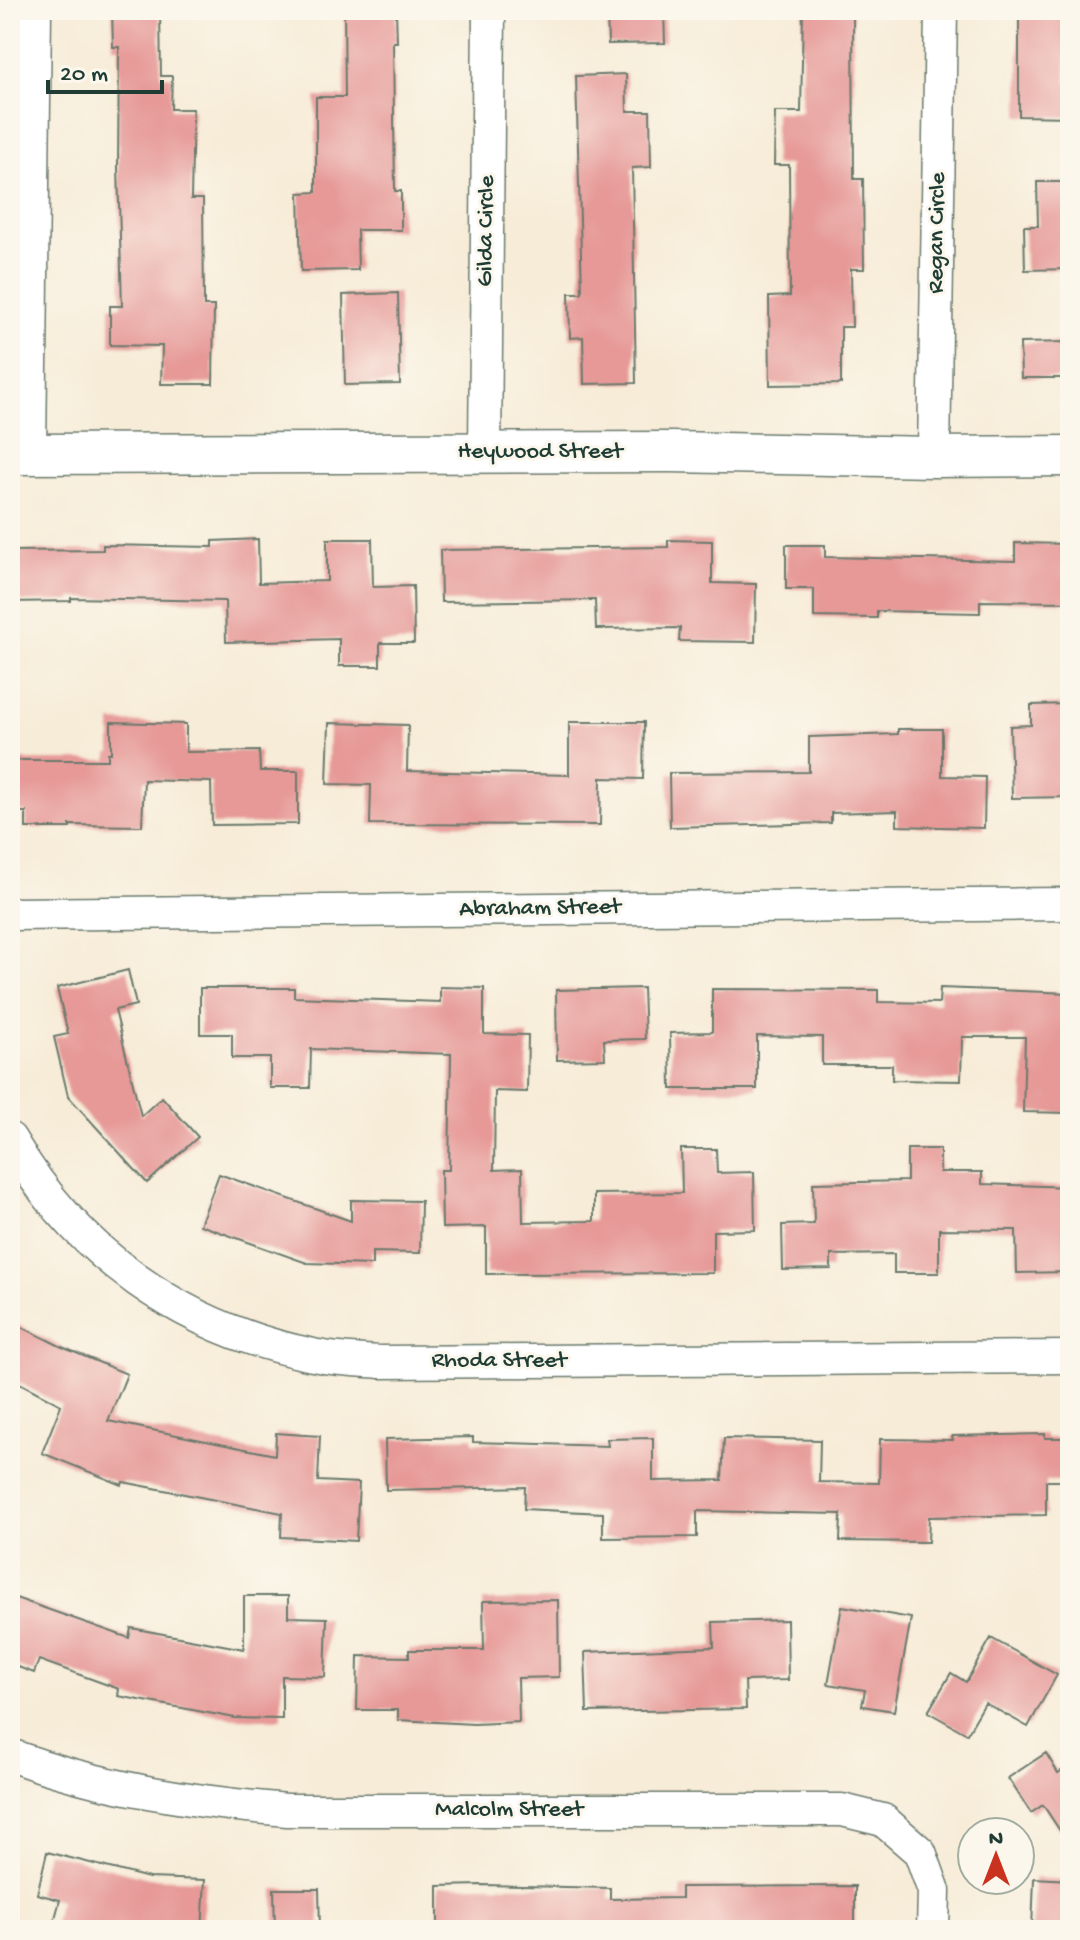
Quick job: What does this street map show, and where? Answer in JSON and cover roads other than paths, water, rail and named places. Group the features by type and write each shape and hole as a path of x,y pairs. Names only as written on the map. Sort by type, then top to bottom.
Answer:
{"street":[{"path":"20,454 35,10"},
{"name":"Gilda Circle","path":"485,452 489,10"},
{"name":"Regan Circle","path":"934,457 941,10"},
{"name":"Heywood Street","path":"20,454 671,452 1070,456"},
{"name":"Abraham Street","path":"10,914 1070,904"},
{"name":"Rhoda Street","path":"10,1139 31,1176 74,1227 128,1275 189,1314 256,1341 315,1356 380,1362 1070,1357"},
{"name":"Malcolm Street","path":"10,1755 125,1789 205,1803 287,1810 842,1810 883,1820 920,1852 934,1891 933,1930"}]}
